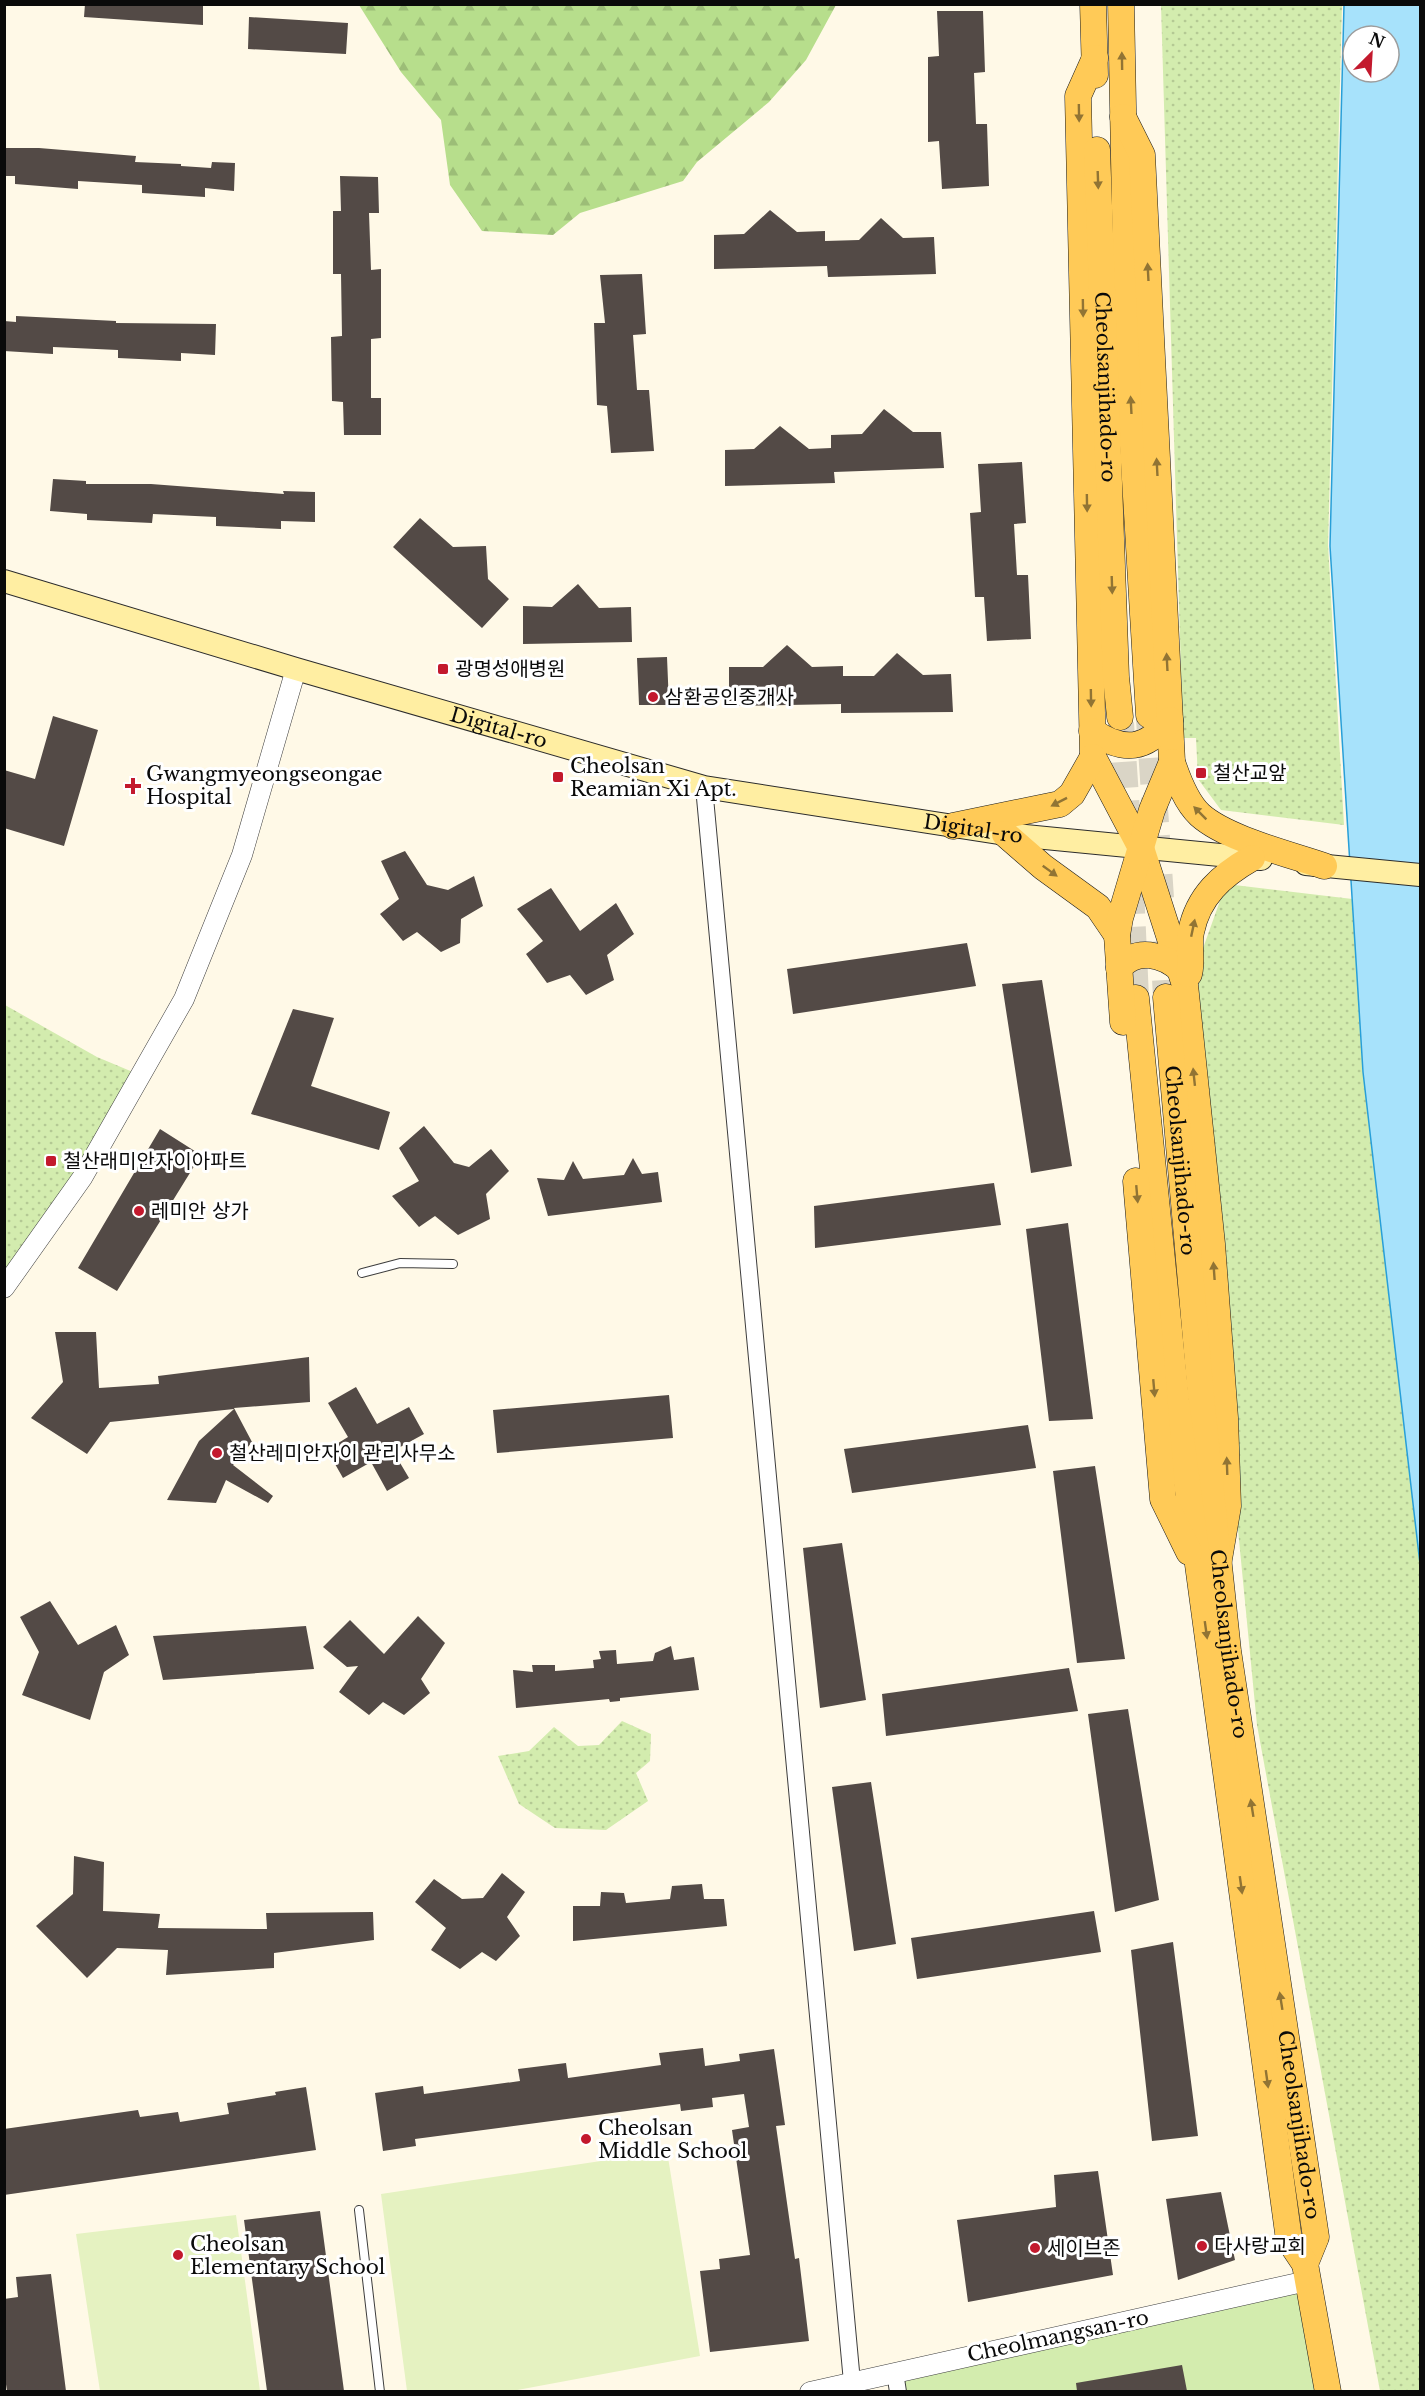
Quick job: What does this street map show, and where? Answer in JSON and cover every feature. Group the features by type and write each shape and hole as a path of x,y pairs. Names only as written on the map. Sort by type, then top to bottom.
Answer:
{"main road":[{"name":"Cheolsanjihado-ro","path":"1093,4 1103,374 1116,677 1120,717"},
{"path":"1092,731 1108,742 1127,745 1147,743 1158,735 1159,717 1142,155 1123,117 1121,4"},
{"path":"1095,58 1078,96 1093,757 1141,848 1177,984 1212,1244 1225,1418 1228,1506 1209,1568"},
{"name":"Digital-ro","path":"4,581 296,669 704,787 1005,834 1141,848 1251,849"},
{"path":"1159,717 1177,777 1200,814 1251,849 1324,866 1420,875"},
{"path":"953,826 1060,804 1072,794 1093,757"},
{"path":"1172,762 1152,810 1123,903 1117,935 1163,1499 1209,1568"},
{"path":"1005,834 1043,867 1098,907 1117,935"},
{"path":"1177,984 1191,966 1191,933 1204,898 1218,880 1251,849"},
{"path":"1119,968 1126,959 1140,956 1169,959 1177,984"},
{"name":"Cheolsanjihado-ro","path":"1136,998 1176,1401 1209,1568 1289,2240 1306,2273"},
{"path":"1306,2273 1328,2391"}],"street":[{"path":"4,1288 82,1178 184,999 242,855 296,669"},
{"path":"704,787 852,2382"},
{"name":"Cheolmangsan-ro","path":"810,2391 852,2382 897,2382 1306,2273"}],"lane":[{"path":"362,1273 400,1263 453,1264"},
{"path":"359,2210 380,2391"}],"green space":[{"path":"359,5 836,5 806,60 769,102 697,162 683,181 580,213 553,235 482,231 450,185 441,120 401,72"},
{"path":"1161,5 1342,5 1328,545 1344,825 1221,810 1198,779 1196,738 1183,738"},
{"path":"1226,884 1420,907 1420,2391 1380,2391 1257,1725 1232,1468 1197,965"},
{"path":"5,1005 97,1057 140,1075 5,1288"},
{"path":"622,1721 651,1734 650,1761 636,1773 648,1801 606,1830 555,1828 519,1804 498,1756 529,1751 554,1727 578,1746 599,1745"},
{"path":"667,2151 700,2356 512,2391 407,2391 381,2194"},
{"path":"236,2215 260,2391 100,2391 76,2234"},
{"path":"1307,2281 1328,2391 898,2392 895,2372"}],"water":[{"path":"1344,5 1420,5 1420,1564 1363,1072 1330,546 1342,84 1401,84 1401,24 1344,24"}],"building":[{"path":"85,4 203,4 203,25 84,17"},
{"path":"937,11 983,11 985,72 974,73 976,124 987,124 989,186 942,189 939,141 928,142 928,57 939,56"},
{"path":"249,17 348,23 346,54 248,49"},
{"path":"4,148 39,148 136,156 135,162 211,168 212,162 235,163 234,191 205,188 205,197 142,193 142,185 78,181 78,189 15,184 15,176 4,176"},
{"path":"340,176 378,177 379,213 369,213 371,270 381,269 381,338 371,339 371,398 381,398 381,435 344,435 343,402 332,401 331,337 342,336 341,274 333,274 333,211 341,211"},
{"path":"770,210 797,232 825,231 825,241 859,240 881,218 903,238 934,237 936,274 828,277 827,266 714,269 714,235 744,234"},
{"path":"642,274 646,334 633,335 637,390 649,390 654,451 611,453 607,406 597,405 594,323 605,323 600,275"},
{"path":"16,316 116,321 116,323 216,324 215,355 181,353 181,361 118,358 118,350 53,347 53,354 4,351 4,321 16,322"},
{"path":"884,409 913,432 941,432 944,468 834,472 835,483 725,486 725,450 754,449 780,426 809,449 831,448 831,435 862,434"},
{"path":"1022,462 1026,523 1014,524 1017,575 1028,575 1031,639 987,641 984,597 975,597 970,513 981,512 978,464"},
{"path":"53,479 86,481 86,484 151,484 284,494 283,491 315,492 315,522 281,521 281,529 216,526 216,517 153,514 152,523 87,520 87,514 50,511"},
{"path":"420,518 453,547 486,546 488,579 509,599 482,628 393,547"},
{"path":"578,584 599,608 631,607 632,642 523,644 523,606 552,607"},
{"path":"787,645 812,667 843,666 843,676 874,676 897,653 923,675 951,674 953,712 841,713 841,704 729,706 729,667 763,667"},
{"path":"667,657 669,705 639,705 637,658"},
{"path":"53,716 98,730 64,846 4,828 4,770 35,779"},
{"path":"405,851 427,885 448,890 474,876 483,906 461,919 460,943 441,952 417,932 403,941 380,914 399,899 381,861"},
{"path":"551,888 580,931 616,903 634,934 607,955 614,980 586,995 570,975 547,983 526,954 543,941 517,909"},
{"path":"967,943 976,986 793,1014 787,969"},
{"path":"1042,980 1072,1166 1031,1173 1002,984"},
{"path":"293,1009 334,1018 311,1086 390,1112 379,1150 251,1114"},
{"path":"424,1126 454,1163 469,1167 491,1149 509,1171 486,1194 490,1219 458,1235 435,1216 419,1227 392,1196 419,1181 399,1148"},
{"name":"레미안 상가","path":"160,1129 201,1155 117,1291 78,1268"},
{"path":"633,1158 642,1174 658,1172 662,1202 548,1216 537,1178 564,1180 573,1161 583,1179 624,1175"},
{"path":"994,1183 1001,1225 815,1248 814,1206"},
{"path":"1068,1223 1093,1419 1049,1421 1026,1229"},
{"path":"55,1332 96,1332 99,1388 159,1384 158,1376 309,1357 310,1402 234,1408 252,1442 233,1465 273,1496 268,1503 226,1480 216,1503 167,1500 199,1441 234,1409 110,1422 87,1454 31,1418 63,1382"},
{"path":"356,1387 377,1424 409,1407 424,1434 393,1451 409,1478 387,1491 371,1462 343,1478 327,1450 348,1437 328,1403"},
{"path":"669,1395 673,1438 497,1453 493,1410"},
{"path":"1028,1425 1036,1468 852,1493 844,1449"},
{"path":"1095,1466 1125,1659 1077,1663 1053,1471"},
{"path":"842,1543 866,1700 820,1708 803,1548"},
{"path":"50,1601 78,1645 116,1625 129,1655 104,1672 90,1720 22,1695 39,1652 20,1617"},
{"path":"418,1616 445,1643 421,1679 430,1693 404,1715 383,1702 369,1715 339,1692 358,1666 347,1667 323,1647 350,1620 384,1654"},
{"path":"306,1626 314,1669 163,1680 153,1636"},
{"path":"671,1646 674,1660 694,1657 699,1690 620,1698 620,1701 610,1702 609,1699 516,1708 513,1670 533,1672 532,1665 555,1665 555,1671 594,1668 593,1660 601,1659 599,1651 616,1650 617,1664 653,1661 655,1653"},
{"path":"1069,1668 1078,1711 886,1736 882,1694"},
{"path":"1128,1709 1159,1900 1115,1912 1088,1714"},
{"path":"871,1782 896,1944 854,1951 832,1787"},
{"path":"74,1856 104,1862 103,1911 160,1914 158,1928 267,1929 266,1913 373,1912 374,1940 274,1953 274,1968 166,1975 168,1950 117,1948 87,1978 36,1926 73,1894"},
{"path":"502,1873 525,1892 507,1917 520,1936 496,1961 482,1952 460,1969 431,1950 446,1928 415,1902 434,1879 462,1899 483,1898"},
{"path":"702,1884 704,1899 724,1899 727,1926 573,1941 573,1906 600,1906 601,1892 624,1893 626,1903 670,1899 672,1886"},
{"path":"1094,1911 1101,1952 917,1979 911,1938"},
{"path":"1173,1942 1198,2136 1152,2141 1131,1950"},
{"path":"703,2048 705,2066 740,2061 739,2054 774,2049 785,2125 776,2126 795,2259 799,2258 809,2341 710,2352 700,2271 720,2269 719,2259 750,2255 732,2130 749,2127 744,2094 712,2098 713,2107 681,2111 680,2104 415,2139 416,2146 383,2151 375,2093 423,2086 424,2094 520,2081 518,2069 566,2063 568,2078 661,2065 659,2053"},
{"path":"306,2087 316,2150 4,2195 4,2129 138,2110 140,2117 178,2112 180,2122 229,2114 227,2103 276,2095 275,2092"},
{"name":"세이브존","path":"1098,2171 1113,2275 968,2302 957,2220 1056,2207 1054,2175"},
{"name":"다사랑교회","path":"1221,2192 1235,2260 1178,2280 1166,2199"},
{"path":"320,2211 344,2391 267,2391 244,2220"},
{"path":"51,2274 66,2391 7,2391 4,2371 4,2299 18,2297 16,2277"},
{"path":"1182,2365 1187,2391 1077,2391 1076,2383"}],"tunnel":[{"path":"1149,719 1161,898"},
{"path":"1121,723 1128,827"},
{"path":"1131,888 1136,998"},
{"path":"1163,941 1166,997"}],"place":[{"name":"광명성애병원","path":"443,669"},
{"name":"삼환공인중개사","path":"653,697"},
{"name":"철산교앞","path":"1201,773"},
{"name":"Cheolsan Reamian Xi Apt.","path":"558,777"},
{"name":"Gwangmyeongseongae Hospital","path":"133,786"},
{"name":"철산래미안자이아파트","path":"51,1161"},
{"name":"레미안 상가","path":"139,1211"},
{"name":"철산레미안자이 관리사무소","path":"217,1453"},
{"name":"Cheolsan Middle School","path":"586,2139"},
{"name":"다사랑교회","path":"1202,2246"},
{"name":"세이브존","path":"1035,2248"},
{"name":"Cheolsan Elementary School","path":"178,2255"}]}
